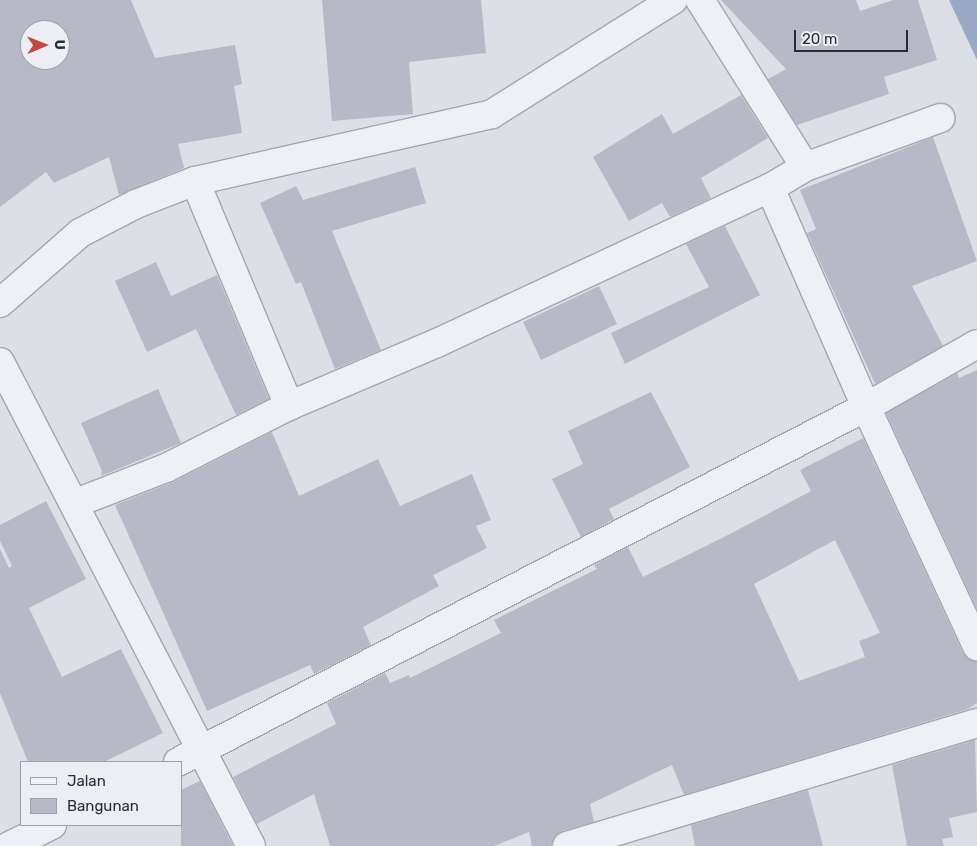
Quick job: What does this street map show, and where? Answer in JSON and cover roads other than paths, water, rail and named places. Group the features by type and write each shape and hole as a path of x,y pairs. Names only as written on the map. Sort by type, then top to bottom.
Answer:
{"street":[{"path":"0,303 80,233 136,204 195,181 492,114 673,0"},
{"path":"700,0 805,168"},
{"path":"76,504 166,468 290,406 437,343 770,188 805,168 940,118"},
{"path":"195,181 290,406"},
{"path":"770,188 866,407 977,646"},
{"path":"190,756 866,407 977,344"},
{"path":"0,362 76,504 190,756 251,846"},
{"path":"567,846 977,723"},
{"path":"9,846 50,826"}],"water":[{"path":"949,0 977,0 977,60"}]}
